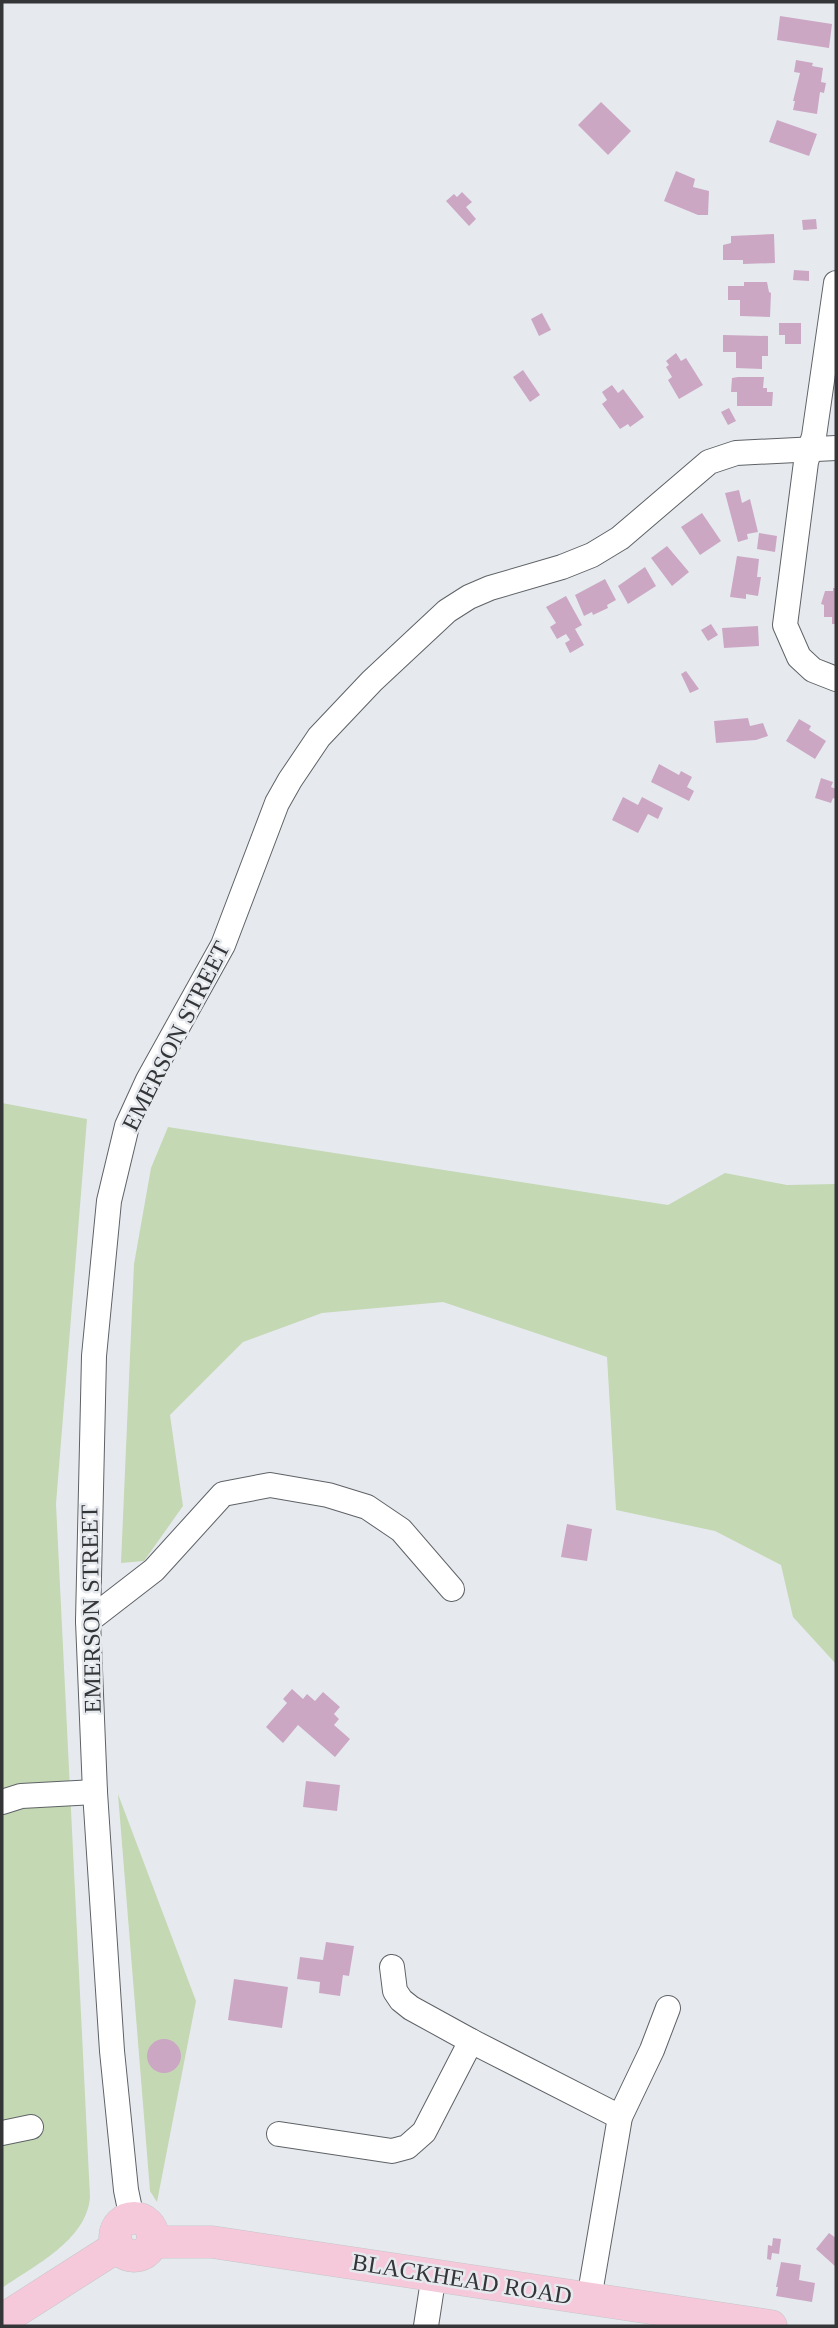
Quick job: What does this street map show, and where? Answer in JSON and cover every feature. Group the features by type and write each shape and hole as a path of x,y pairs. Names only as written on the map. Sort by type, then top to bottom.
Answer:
{"main road":[{"path":"2,2320 118,2246 127,2255 146,2252 142,2230"},
{"name":"BLACKHEAD ROAD","path":"142,2230 771,2326"}],"street":[{"path":"836,283 788,589 785,625 799,657 813,670 836,679"},
{"name":"EMERSON STREET","path":"142,2230 126,2190 114,2077 88,1621 92,1380 103,1252 114,1176 127,1126 136,1103 223,945 273,814 290,780 319,737 353,699 427,628 469,597 512,581 562,568 592,555 620,538 709,462 736,453 836,447"},
{"path":"88,1621 154,1570 223,1494 270,1485 328,1495 367,1507 401,1530 453,1590"},
{"path":"8,1794 96,1792"},
{"path":"392,1967 392,1982 401,2000 422,2015 620,2117"},
{"path":"589,2299 620,2117 652,2050 668,2008"},
{"path":"279,2134 392,2151 407,2147 416,2141 431,2120 471,2041"},
{"path":"2,2133 31,2127"},
{"path":"426,2326 433,2274"}],"green space":[{"path":"2,1103 87,1119 56,1504 90,2197 87,2212 69,2239 43,2261 2,2288"},
{"path":"168,1127 668,1205 725,1173 787,1185 836,1184 836,1664 793,1617 781,1565 715,1531 616,1510 607,1357 443,1302 322,1313 243,1342 170,1415 183,1506 144,1561 121,1563 134,1264 151,1168"},
{"path":"118,1794 196,2001 157,2202 150,2191"}],"building":[{"path":"780,16 832,24 829,48 777,40"},
{"path":"796,60 823,68 821,82 826,83 824,93 820,92 817,114 793,110 800,73 794,72"},
{"path":"601,102 631,131 608,155 578,125"},
{"path":"777,120 817,134 809,156 769,142"},
{"path":"676,171 695,179 693,187 709,191 708,215 698,215 664,201"},
{"path":"462,192 472,202 466,207 476,219 469,226 446,201 454,194 457,197"},
{"path":"816,219 817,229 803,230 802,220"},
{"path":"774,234 775,263 743,264 743,260 723,260 723,245 731,243 731,236"},
{"path":"794,270 809,271 809,281 793,280"},
{"path":"744,282 767,282 771,293 770,317 740,316 740,300 728,300 728,286 744,286"},
{"path":"542,313 551,330 539,336 531,319"},
{"path":"779,323 801,323 801,344 785,344 785,335 779,335"},
{"path":"723,335 768,336 768,356 762,356 762,369 736,368 736,352 723,352"},
{"path":"676,353 681,361 686,358 703,385 679,399 668,380 672,377 666,367 669,365 666,361"},
{"path":"523,370 540,395 530,402 513,377"},
{"path":"764,377 763,388 767,388 767,392 773,392 772,406 737,406 737,392 731,392 732,378"},
{"path":"612,385 618,393 623,389 644,417 630,427 628,424 620,429 602,404 607,400 602,392"},
{"path":"729,408 736,421 728,425 721,412"},
{"path":"739,490 742,503 750,499 758,532 747,534 748,539 738,542 725,493"},
{"path":"702,513 721,541 700,555 681,527"},
{"path":"759,533 777,536 775,552 757,549"},
{"path":"667,546 689,572 672,586 651,558"},
{"path":"737,556 759,559 757,577 761,577 758,596 746,594 746,599 730,597"},
{"path":"645,567 656,586 628,604 618,586"},
{"path":"605,579 616,600 607,605 608,608 584,616 575,595"},
{"path":"833,588 836,588 836,624 832,624 832,617 824,617 824,605 821,604 825,591 833,591"},
{"path":"566,596 582,625 575,629 584,645 570,653 565,643 570,640 566,634 557,639 550,627 556,623 546,607"},
{"path":"711,624 718,635 708,641 701,630"},
{"path":"758,626 759,646 724,648 722,628"},
{"path":"686,671 699,689 690,693 681,674"},
{"path":"748,718 750,726 763,723 768,736 756,740 716,743 714,721"},
{"path":"799,719 811,726 809,730 826,741 815,759 786,741"},
{"path":"659,764 679,775 681,771 692,777 687,787 694,791 689,801 651,782"},
{"path":"821,778 833,782 831,787 836,789 836,799 833,798 831,803 815,798"},
{"path":"623,797 638,805 642,797 663,808 658,819 648,814 638,833 612,820"},
{"path":"567,1524 592,1529 587,1561 561,1557"},
{"path":"292,1689 303,1699 307,1694 315,1701 323,1692 340,1707 334,1714 339,1719 334,1725 350,1739 335,1757 298,1725 283,1743 266,1727 287,1703 283,1699"},
{"path":"306,1781 340,1785 337,1811 303,1807"},
{"path":"326,1942 354,1946 349,1976 343,1975 340,1996 319,1993 320,1982 297,1979 300,1957 323,1960"},
{"path":"234,1979 288,1987 282,2028 228,2020"},
{"path":"164,2039 176,2044 181,2056 176,2068 164,2073 152,2068 147,2056 152,2044"},
{"path":"829,2233 836,2238 836,2267 816,2249"},
{"path":"773,2238 781,2239 779,2254 772,2253 771,2260 767,2259 768,2245 772,2246"},
{"path":"781,2262 801,2265 799,2280 815,2283 812,2302 776,2296"}]}
